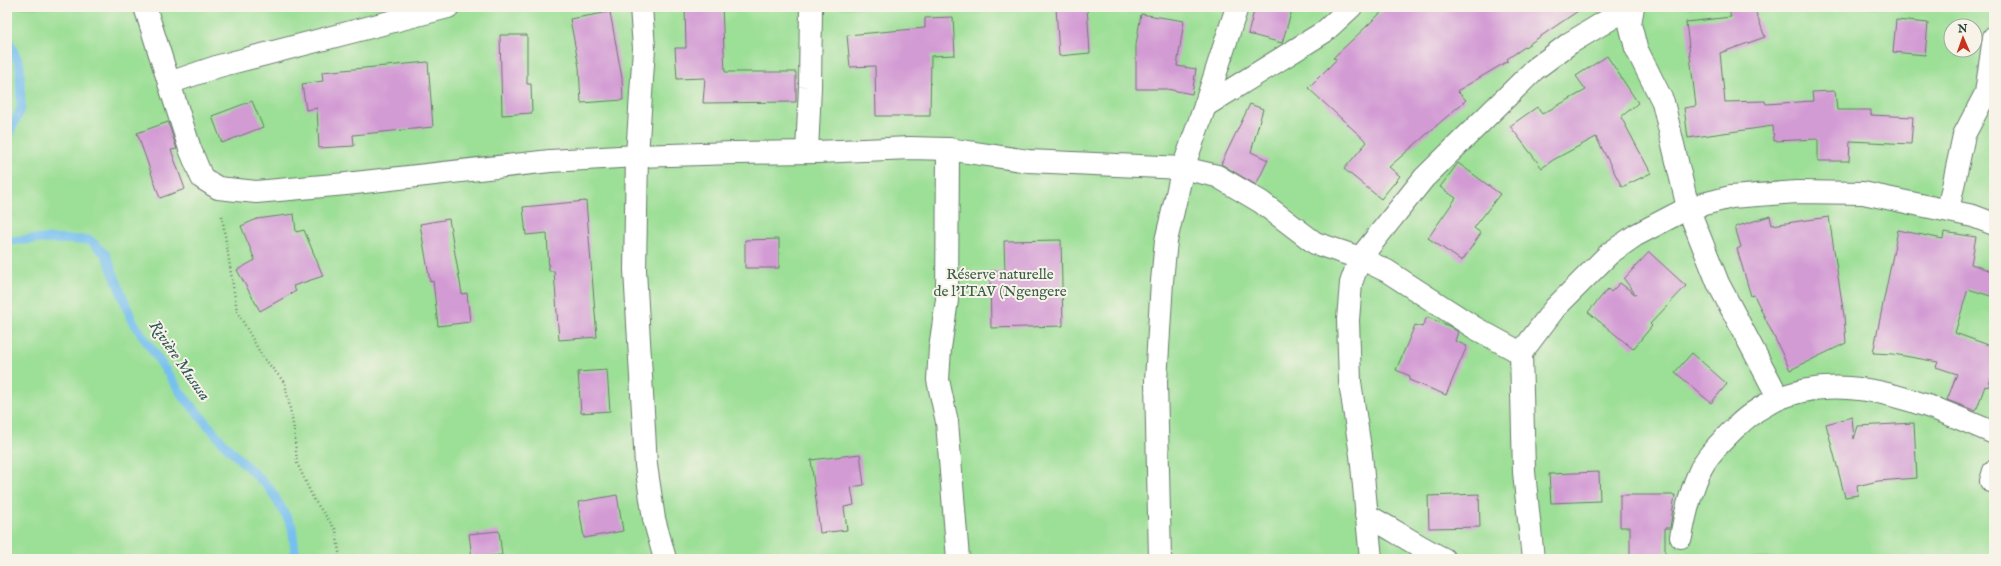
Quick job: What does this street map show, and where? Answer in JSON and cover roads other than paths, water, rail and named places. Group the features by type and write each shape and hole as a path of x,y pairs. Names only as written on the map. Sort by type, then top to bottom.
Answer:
{"street":[{"path":"145,7 190,149 202,178 218,188 256,192 346,184 550,161 637,156 910,148 948,149 1028,161 1182,168 1217,176 1261,202 1315,243 1360,258 1387,271 1475,328 1521,353"},
{"path":"169,83 219,66 448,7"},
{"path":"641,7 644,48 637,156 635,270 646,465 654,519 665,559"},
{"path":"806,152 810,87 811,7"},
{"path":"1160,559 1156,381 1162,280 1166,241 1182,168 1205,106 1237,7"},
{"path":"1205,106 1324,32 1351,7"},
{"path":"1631,7 1630,24 1636,48 1663,102 1688,208 1718,283 1778,397"},
{"path":"1371,559 1361,455 1350,382 1348,320 1351,283 1360,258 1424,178 1535,69 1570,43 1631,7"},
{"path":"1948,210 1964,135 1986,93 1994,37"},
{"path":"948,149 947,300 940,348 938,380 947,422 958,559"},
{"path":"1534,559 1524,472 1521,353 1554,308 1610,252 1636,235 1688,208 1731,197 1797,192 1863,193 1948,210 1973,216 1994,224"},
{"path":"1681,537 1685,513 1699,471 1722,441 1750,413 1778,397 1807,390 1830,387 1882,392 1933,407 1994,433"},
{"path":"1366,515 1401,534 1423,549 1444,559"}],"waterway":[{"name":"Rivière Mususa","path":"7,37 20,65 21,109 7,138"},
{"name":"Rivière Mususa","path":"7,241 39,239 90,240 106,255 132,320 183,396 225,445 270,489 292,526 296,559"}],"park label":[{"name":"Réserve naturelle de l'ITAV (Ngengere","path":"1000,282"}]}
